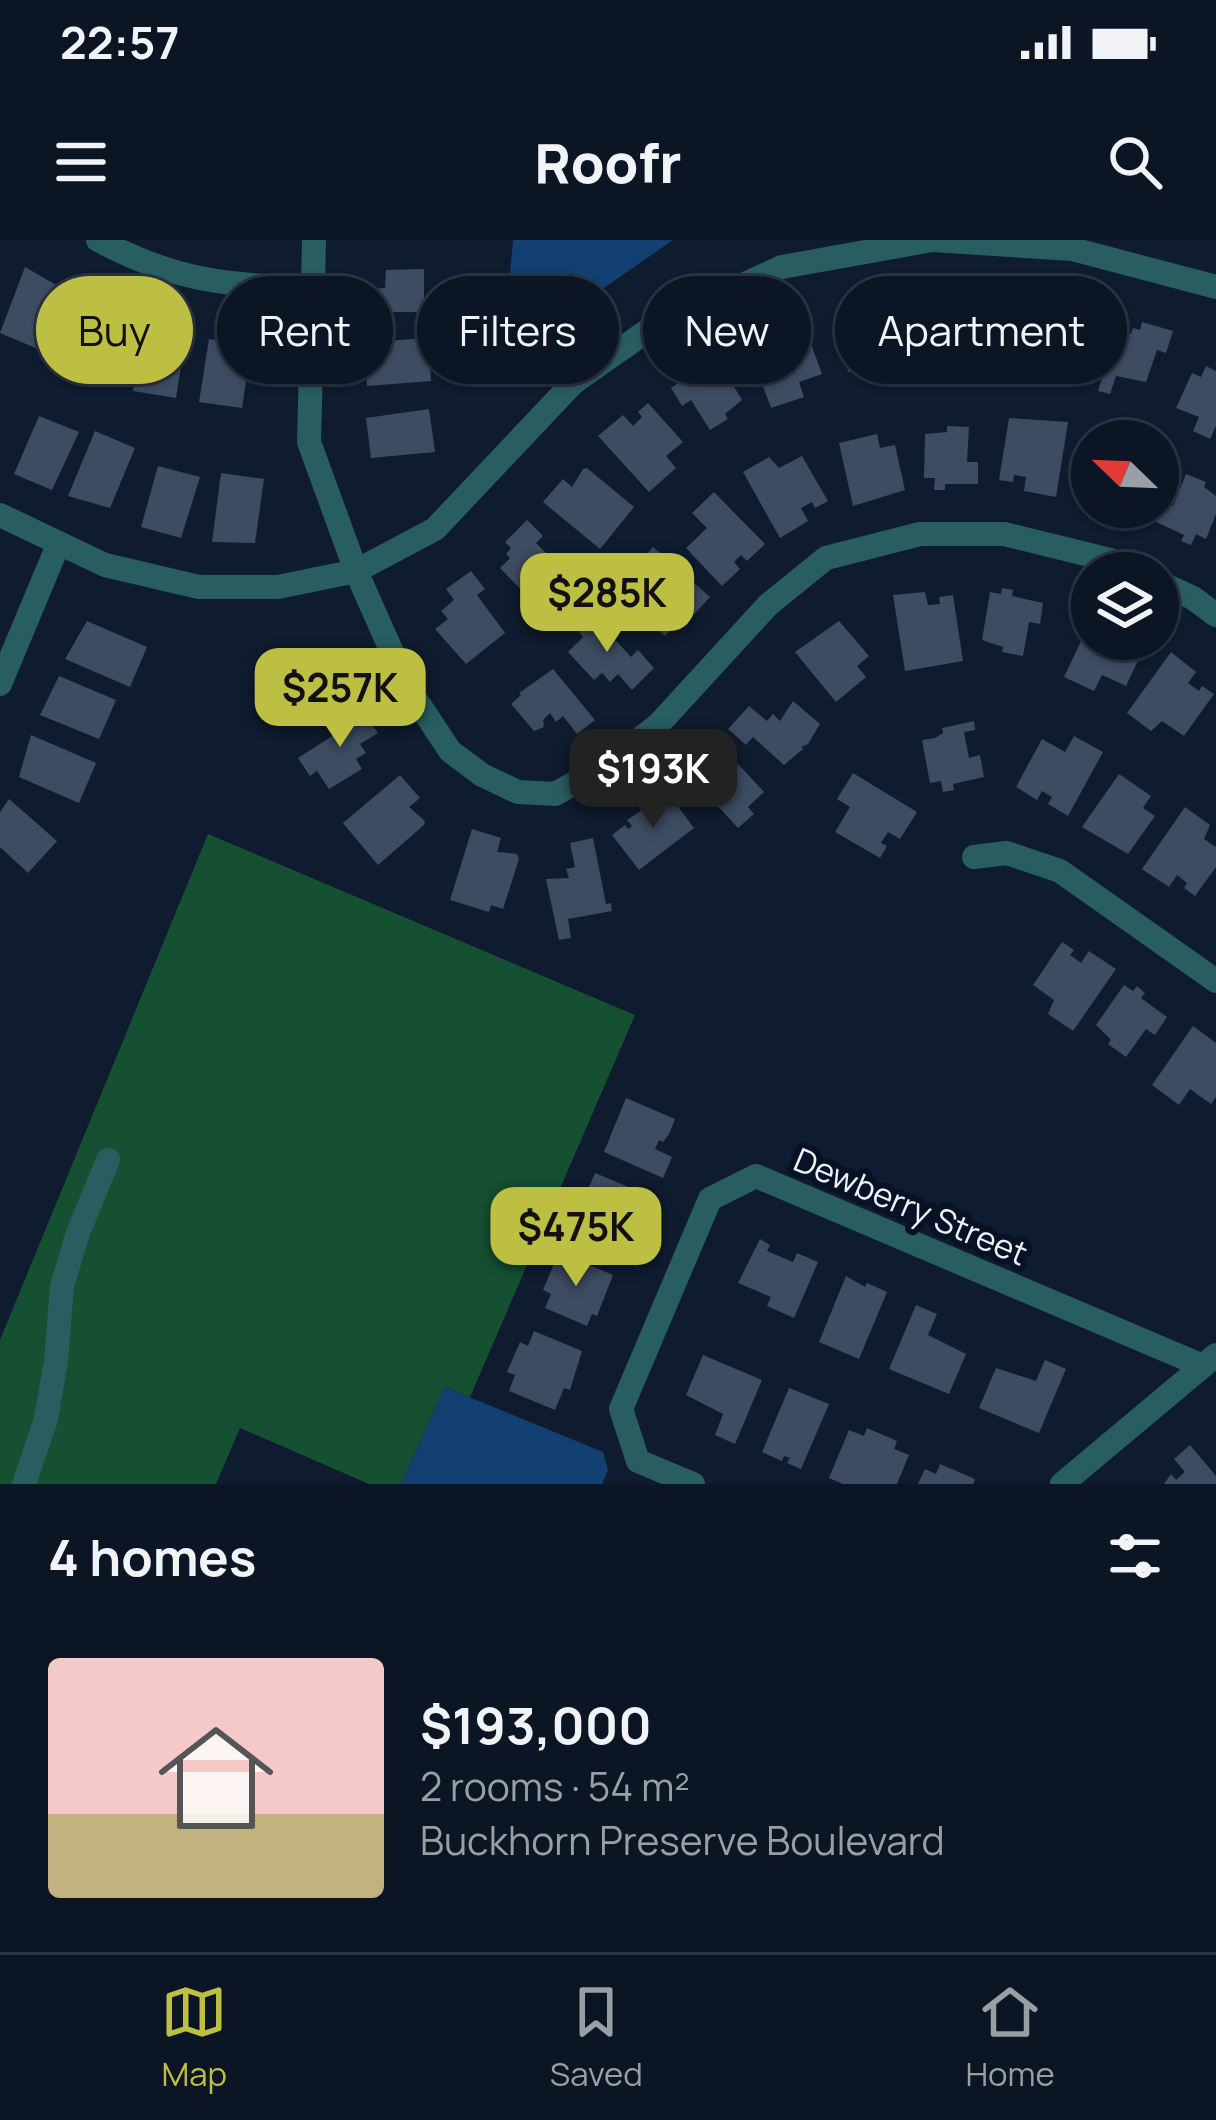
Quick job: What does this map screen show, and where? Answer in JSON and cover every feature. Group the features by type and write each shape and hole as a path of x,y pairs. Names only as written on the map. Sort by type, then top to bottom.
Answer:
{"street":[{"path":"98,240 139,262 217,284"},
{"path":"311,276 314,240"},
{"path":"0,515 105,565 199,587 278,587 356,571 435,529 573,383 654,326 782,267 932,240 1072,249 1216,287"},
{"path":"309,384 309,442 356,571 407,686 450,751 482,775 518,792 555,794 605,766 658,725 768,605 826,558 920,535 1004,534 1077,552"},
{"path":"0,684 58,545"},
{"path":"1179,592 1216,615"},
{"path":"974,857 1007,853 1060,871 1216,981"},
{"path":"24,1484 46,1419 62,1286 108,1160"},
{"name":"Dewberry Street","path":"693,1484 638,1461 621,1409 710,1199 756,1176 1209,1360"},
{"path":"1063,1484 1209,1360"}],"green space":[{"path":"208,834 635,1015 470,1397 445,1387 401,1484 369,1484 240,1428 216,1484 0,1484 0,1340"}],"water":[{"path":"513,240 673,240 619,277 510,276"},
{"path":"445,1387 603,1452 608,1470 602,1484 401,1484"}],"building":[{"path":"25,267 41,276 36,276 36,348 0,333"},
{"path":"424,269 424,276 417,276 417,312 393,312 393,276 386,276 386,270"},
{"path":"1142,322 1173,331 1166,353 1157,350 1146,382 1127,378 1127,333 1140,330"},
{"path":"209,339 217,341 217,384 246,384 242,408 199,402"},
{"path":"417,339 417,382 393,384 393,340"},
{"path":"811,344 822,374 811,378"},
{"path":"1206,366 1216,371 1216,426 1210,439 1193,431 1199,417 1176,408 1192,373 1201,377"},
{"path":"134,384 178,384 176,398 133,391"},
{"path":"677,384 732,384 742,400 725,414 728,419 710,430 691,400 682,406 671,388"},
{"path":"762,384 800,384 804,397 771,408"},
{"path":"1100,384 1113,384 1110,394 1098,391"},
{"path":"648,403 683,442 666,456 676,468 649,492 598,436 623,415 633,426"},
{"path":"429,409 435,452 371,458 366,418"},
{"path":"39,416 79,432 52,490 14,474"},
{"path":"1009,418 1068,422 1056,497 1024,491 1026,477 999,480"},
{"path":"947,426 969,427 967,462 978,462 978,484 945,484 945,490 934,490 935,478 924,478 925,434 947,432"},
{"path":"95,431 135,448 110,508 68,496"},
{"path":"877,434 880,448 895,445 905,490 853,506 839,443"},
{"path":"802,456 828,501 801,508 808,521 780,538 743,472 769,457 779,468"},
{"path":"158,466 200,477 181,538 141,527"},
{"path":"587,468 634,507 600,549 543,502 563,479 572,487"},
{"path":"221,473 264,479 255,543 212,542"},
{"path":"1186,474 1206,482 1204,487 1216,496 1216,514 1206,539 1196,534 1191,545 1181,541 1184,535 1169,528 1179,528 1179,491"},
{"path":"714,492 765,544 747,561 741,555 734,562 740,569 722,586 686,548 707,528 692,513"},
{"path":"527,520 543,536 536,543 560,567 550,577 557,585 545,597 540,592 529,598 500,568 510,558 506,554 511,548 505,542"},
{"path":"653,547 710,597 688,621 677,612 665,636 625,602 642,582 633,570"},
{"path":"471,571 485,589 477,595 505,633 466,664 435,629 448,619 441,611 454,600 446,589"},
{"path":"1002,588 1013,590 1012,596 1043,603 1040,624 1029,622 1023,656 1002,652 1003,647 982,640 990,592 1001,594"},
{"path":"925,592 928,605 953,595 963,661 905,671 893,595"},
{"path":"591,613 631,657 638,650 654,668 632,690 618,674 610,682 602,673 594,680 568,652 583,637 575,627"},
{"path":"87,621 147,647 130,687 65,659"},
{"path":"839,621 869,656 857,666 866,677 836,702 795,652"},
{"path":"316,652 322,665 328,662 332,669 340,665 354,693 332,703 328,695 298,710 277,674"},
{"path":"1179,658 1196,672 1188,683 1214,694 1184,736 1162,721 1151,731 1127,713 1165,660"},
{"path":"1072,660 1138,660 1126,686 1102,675 1094,691 1064,677"},
{"path":"553,669 595,720 577,734 563,716 556,722 550,713 543,720 544,727 534,731 511,704"},
{"path":"59,676 116,700 99,739 40,715"},
{"path":"793,701 820,724 808,744 784,765 753,737 746,745 728,729 749,706 767,721 773,714 780,721"},
{"path":"360,707 378,733 360,744 366,753 356,759 362,769 329,789 317,771 310,776 298,758 345,728 340,720"},
{"path":"974,721 975,730 964,732 969,758 980,755 984,777 953,784 954,790 943,792 941,781 930,783 922,740 935,738 943,733 942,728"},
{"path":"31,735 96,763 79,803 19,777"},
{"path":"1074,736 1103,752 1068,816 1048,804 1052,797 1042,791 1037,800 1016,787 1042,739 1065,752"},
{"path":"700,756 714,770 722,763 730,771 738,764 764,792 748,807 754,814 738,828 702,789 694,795 678,778"},
{"path":"853,773 917,812 900,839 888,832 880,858 835,832 850,807 837,799"},
{"path":"1119,774 1151,796 1143,808 1155,816 1128,854 1082,827"},
{"path":"400,775 420,798 409,807 425,821 378,865 343,823"},
{"path":"668,793 694,828 639,870 612,835 625,825 632,826 627,820"},
{"path":"9,799 57,841 28,873 0,847 0,812"},
{"path":"1185,807 1210,825 1204,839 1216,847 1216,867 1195,896 1177,875 1169,887 1142,869"},
{"path":"472,829 501,838 497,852 517,854 519,859 503,909 491,905 489,912 450,900"},
{"path":"593,838 606,904 611,903 612,911 568,919 571,938 559,940 546,879 569,878 566,869 575,867 570,843"},
{"path":"1062,942 1081,963 1089,951 1116,969 1073,1031 1048,1014 1054,1000 1033,985"},
{"path":"1124,985 1133,991 1137,986 1145,993 1141,998 1167,1017 1155,1035 1146,1029 1126,1057 1108,1044 1111,1040 1096,1025"},
{"path":"1193,1026 1216,1043 1216,1097 1211,1104 1190,1089 1179,1105 1152,1085"},
{"path":"626,1098 675,1119 655,1149 672,1157 663,1178 604,1152"},
{"path":"595,1173 643,1193 636,1208 644,1211 625,1250 572,1227"},
{"path":"760,1239 770,1245 767,1251 793,1262 797,1253 818,1262 794,1318 767,1306 771,1297 738,1283"},
{"path":"559,1252 613,1275 597,1316 592,1314 587,1326 545,1308 551,1294 543,1290"},
{"path":"846,1276 887,1292 859,1359 819,1342"},
{"path":"916,1305 937,1314 928,1335 966,1354 949,1394 889,1369"},
{"path":"534,1331 582,1351 570,1390 564,1388 555,1410 509,1391 515,1375 507,1372 520,1342 528,1346"},
{"path":"703,1355 762,1380 735,1444 715,1435 723,1414 686,1395"},
{"path":"1045,1360 1066,1369 1039,1433 979,1408 996,1368 1036,1381"},
{"path":"789,1388 829,1404 801,1469 787,1463 790,1458 784,1456 782,1461 762,1452"},
{"path":"867,1428 897,1441 894,1449 909,1455 897,1484 843,1484 829,1478 849,1430 864,1436"},
{"path":"1190,1445 1216,1476 1216,1484 1164,1484 1171,1474 1176,1480 1185,1472 1174,1459"},
{"path":"940,1464 975,1479 973,1484 918,1484 925,1469 936,1474"}]}
